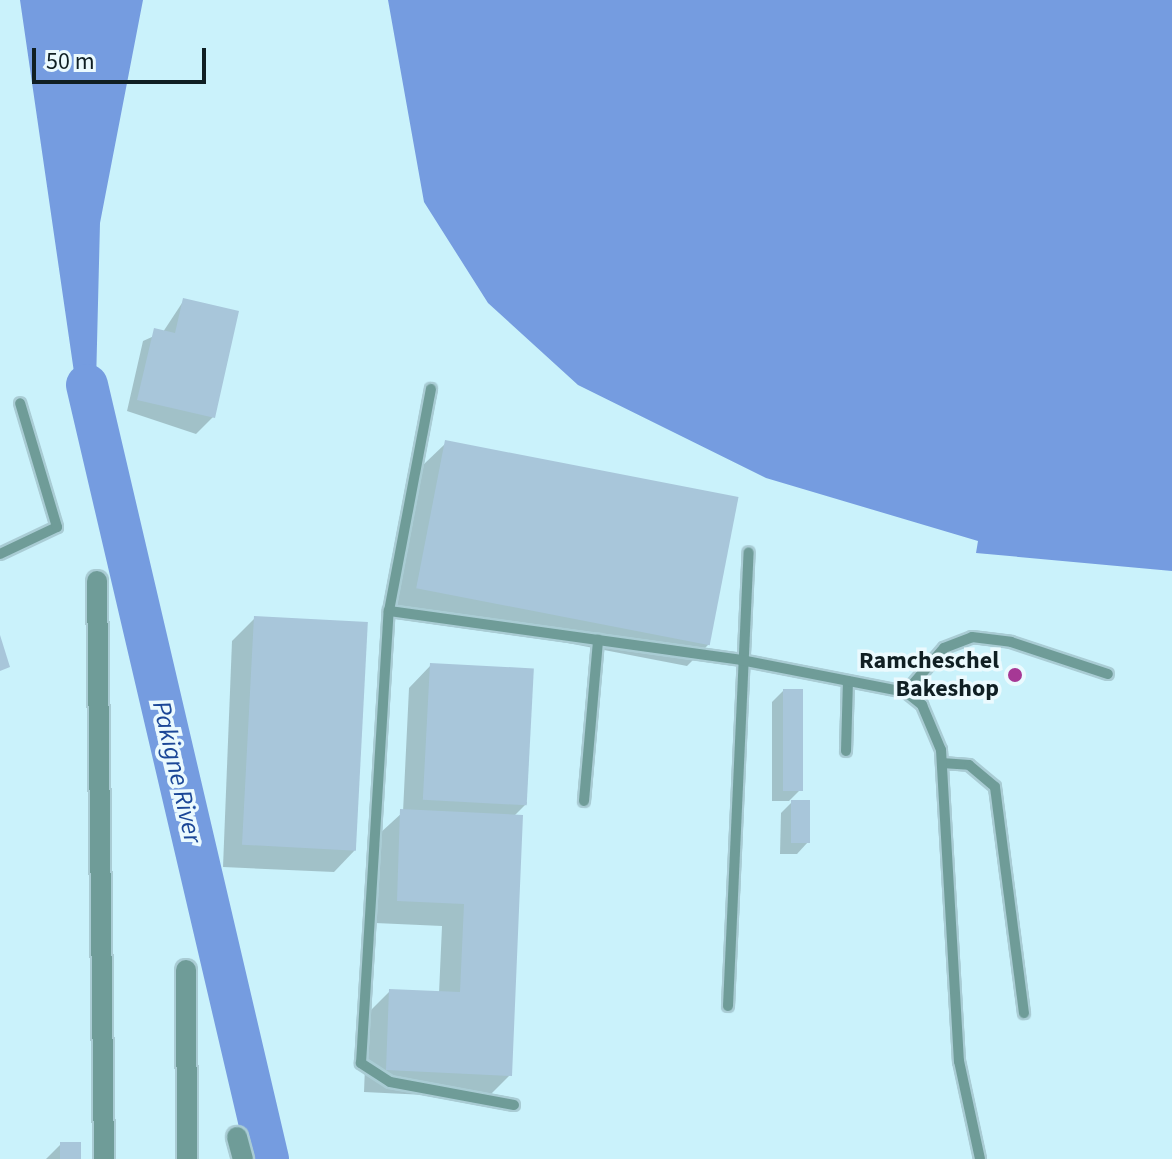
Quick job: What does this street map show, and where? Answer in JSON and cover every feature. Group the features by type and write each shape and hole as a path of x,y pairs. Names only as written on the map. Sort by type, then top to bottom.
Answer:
{"street":[{"path":"97,581 104,1159"},
{"path":"186,970 187,1159"},
{"path":"237,1137 243,1159"}],"lane":[{"path":"431,389 389,611 361,1063 390,1082 514,1105"},
{"path":"0,554 57,527 20,403"},
{"path":"728,1006 741,660 749,552"},
{"path":"389,611 741,660 906,692 932,722 942,763 959,1061 980,1159"},
{"path":"906,692 944,648 972,637 1011,642 1108,674"},
{"path":"584,801 598,640"},
{"path":"846,751 848,681"},
{"path":"942,763 969,765 995,787 1024,1013"}],"water":[{"path":"20,0 143,0 100,223 96,384 76,386"},
{"path":"388,0 1172,0 1172,571 976,553 978,541 766,478 578,385 488,303 424,202"}],"building":[{"path":"183,298 239,311 215,418 137,400 154,328 175,333"},
{"path":"445,440 739,497 710,645 416,588"},
{"path":"254,616 368,622 356,851 242,845"},
{"path":"0,635 10,667 0,671"},
{"path":"430,663 534,668 527,805 423,800"},
{"path":"783,689 803,689 803,791 783,791"},
{"path":"791,800 810,800 810,843 791,843"},
{"path":"400,809 523,815 512,1076 386,1070 389,989 460,992 464,904 397,901"},
{"path":"60,1142 81,1142 81,1159 60,1159"}],"waterway":[{"name":"Pakigne River","path":"87,385 268,1159"}],"place":[{"name":"Ramcheschel Bakeshop","path":"1015,675"}]}
